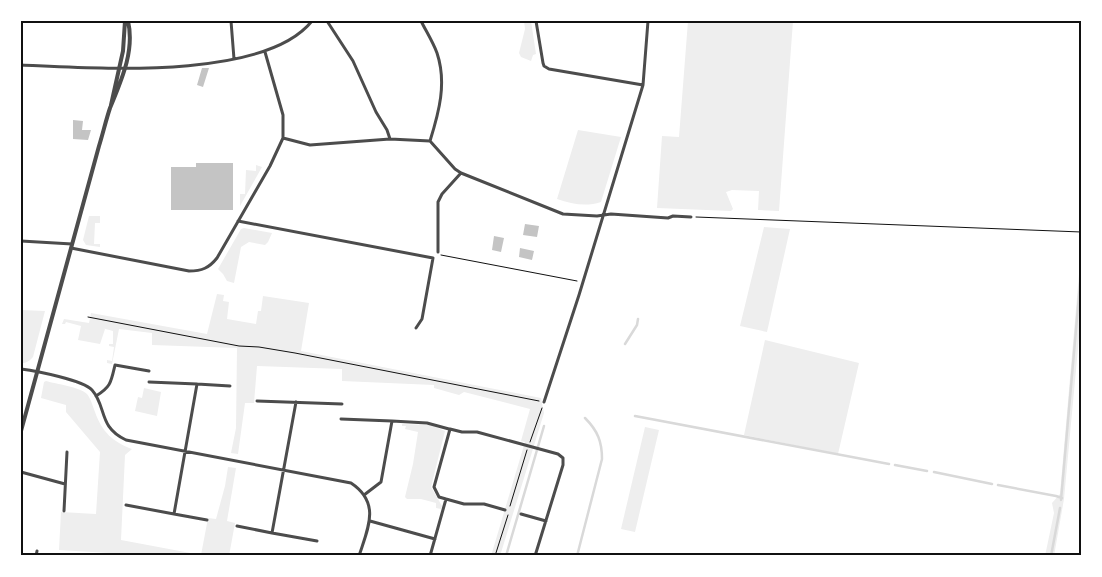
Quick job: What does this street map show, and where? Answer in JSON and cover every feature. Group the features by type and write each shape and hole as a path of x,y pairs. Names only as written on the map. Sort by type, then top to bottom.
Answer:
{"street":[{"path":"21,431 110,107 126,68 129,52 127,21"},
{"path":"110,107 124,48 127,21"},
{"path":"231,21 234,59"},
{"path":"21,65 126,68 204,64 265,52 296,35 312,21"},
{"path":"326,21 353,61 390,139"},
{"path":"421,21 436,50 442,90 439,114 430,141"},
{"path":"536,21 542,62 546,68 554,71 642,85"},
{"path":"544,402 583,282 642,85 648,21"},
{"path":"21,241 71,246 197,271 212,265 270,166 283,138 283,115 265,52"},
{"path":"283,138 310,145 390,139 430,141 455,170 557,212 596,216 611,214 668,218 673,216 691,217"},
{"path":"438,253 438,202 442,194 461,173"},
{"path":"238,221 433,258 422,319 416,328"},
{"path":"96,396 107,389 112,379 114,365 149,371"},
{"path":"21,369 90,387 96,396 107,424 122,438 185,452 345,481 356,486 364,495 370,509 370,521 359,556"},
{"path":"149,382 230,386"},
{"path":"174,514 197,384"},
{"path":"257,401 342,404"},
{"path":"272,533 296,402"},
{"path":"341,419 433,424 462,432 477,432 560,454 563,461 535,556"},
{"path":"364,495 381,482 392,422"},
{"path":"450,429 434,487 439,497 464,504 484,504 505,510"},
{"path":"64,511 67,452"},
{"path":"21,472 65,484"},
{"path":"430,556 446,499"},
{"path":"126,505 207,520"},
{"path":"521,514 546,521"},
{"path":"370,521 435,539"},
{"path":"237,526 317,541"},
{"path":"36,556 37,551"}],"path":[{"path":"691,217 1081,232"},
{"path":"438,253 583,282"},
{"path":"88,317 239,346 259,347 312,356 544,402 496,556"}],"shaded area":[{"path":"524,21 531,21 536,54 533,55 531,61 521,57 519,53 525,29"},
{"path":"688,21 793,21 779,211 758,210 759,191 732,190 726,192 733,209 731,211 657,208 662,136 679,137"},
{"path":"578,130 621,137 601,202 579,204 557,199"},
{"path":"256,165 262,167 240,206 240,194 245,194 246,170 256,171"},
{"path":"89,216 100,216 100,223 95,223 94,244 100,244 100,247 86,245 83,240"},
{"path":"764,227 790,229 767,332 740,326"},
{"path":"241,229 272,233 265,245 249,242 241,247 234,283 227,281 218,269"},
{"path":"1079,274 1081,274 1081,316 1064,499 1054,556 1045,556 1054,513 1052,503 1060,494"},
{"path":"217,294 224,295 223,301 229,302 227,319 256,324 258,311 261,311 263,296 309,303 301,351 541,398 544,413 500,556 491,556 525,442 521,441 530,409 464,392 459,395 434,388 434,385 342,381 342,369 257,366 254,403 245,403 238,454 231,453 236,428 237,348 152,345 152,333 119,329 112,364 107,363 107,360 112,361 114,347 109,346 109,344 113,344 113,331 102,328 105,329 100,344 78,340 81,326 66,322 62,324 64,319 89,323 91,313 207,334"},
{"path":"21,310 45,311 33,357 25,363 21,363"},
{"path":"765,340 859,363 838,454 744,435"},
{"path":"44,382 74,388 87,394 105,431 119,443 132,449 125,455 121,540 201,555 208,518 216,519 228,467 236,468 227,521 235,523 229,556 111,556 109,553 59,550 61,512 96,514 100,452 66,412 66,405 41,398"},
{"path":"144,388 161,392 157,416 135,411 138,397 142,398"},
{"path":"402,424 431,425 445,431 431,487 442,506 441,509 436,508 436,503 421,499 407,499 405,497 418,432 405,429 406,426 402,426"},
{"path":"645,427 659,430 635,532 621,529"}],"building":[{"path":"202,68 209,68 203,87 197,85"},
{"path":"73,120 83,121 82,130 91,130 88,140 73,139"},
{"path":"196,163 233,163 233,210 171,210 171,167 196,167"},
{"path":"525,224 539,226 537,237 523,235"},
{"path":"494,236 504,238 501,252 492,250"},
{"path":"520,248 534,251 532,260 519,257"}],"waterway":[{"path":"1061,500 1081,273"},
{"path":"625,344 637,325 638,319"},
{"path":"635,416 889,464"},
{"path":"577,556 602,459 598,437 585,418"},
{"path":"506,556 544,426"},
{"path":"895,465 927,471"},
{"path":"934,472 992,484"},
{"path":"998,485 1062,498"},
{"path":"1051,556 1060,508"}]}
